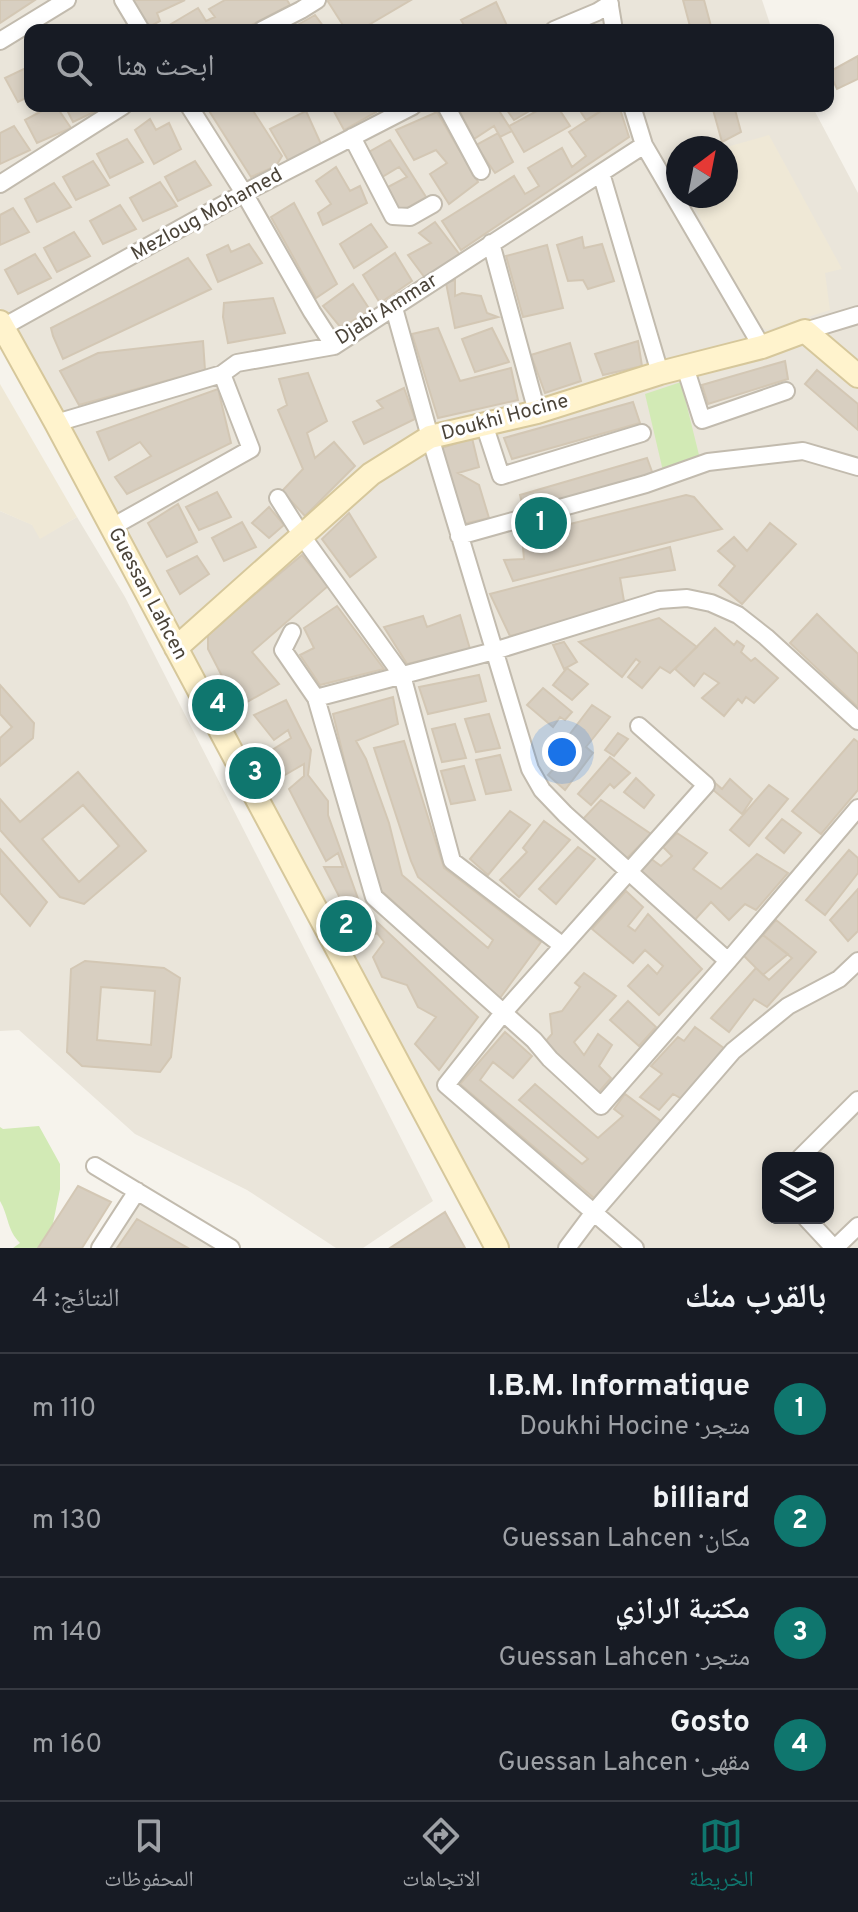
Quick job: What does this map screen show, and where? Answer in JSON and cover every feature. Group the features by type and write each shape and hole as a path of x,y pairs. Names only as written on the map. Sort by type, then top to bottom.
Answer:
{"main road":[{"name":"Guessan Lahcen","path":"1,325 497,1248"},
{"name":"Doukhi Hocine","path":"176,648 371,474 430,437 537,412 660,373 762,347 805,331"},
{"path":"805,331 858,376"}],"street":[{"path":"28,24 67,0"},
{"path":"123,0 137,24"},
{"path":"271,24 298,5 317,0"},
{"path":"568,24 597,12 610,2 613,24"},
{"path":"0,41 24,26"},
{"path":"0,184 114,112"},
{"path":"193,112 334,346"},
{"name":"Mezloug Mohamed","path":"1,325 401,112"},
{"path":"449,112 481,171"},
{"path":"634,112 644,145 762,347"},
{"path":"352,137 393,216 410,217 433,204"},
{"name":"Djabi Ammar","path":"56,423 222,374 237,363 334,346 644,145"},
{"path":"601,173 660,373"},
{"path":"491,243 537,412"},
{"path":"394,308 530,769 542,790 565,814 728,961"},
{"path":"805,331 858,315"},
{"path":"685,367 702,420 786,391"},
{"path":"112,527 251,449 222,374"},
{"path":"484,424 501,476 642,433"},
{"path":"459,536 646,484 708,462 803,451 858,467"},
{"path":"278,498 402,675 452,861 563,946"},
{"path":"316,698 494,651 659,600 687,598 711,603 738,615 858,721"},
{"path":"292,632 283,650 316,698 374,897 534,1040 601,1106 858,808"},
{"path":"635,1248 446,1085 503,1013 706,785 639,726"},
{"path":"567,1248 594,1212 733,1051 788,1006 839,979 858,961"},
{"path":"806,1152 858,1100"},
{"path":"95,1166 231,1248"},
{"path":"100,1248 137,1191"},
{"path":"812,1224 834,1248 858,1226"}],"shaded area":[{"path":"0,0 762,0 770,24 24,24 24,112 815,112 858,193 858,1248 504,1248 0,308"},
{"path":"769,135 842,269 825,273 830,310 767,330 761,327 733,280 695,208 738,208 738,144"},
{"path":"0,384 77,517 40,539 32,525 0,511"},
{"path":"0,511 33,525 40,538 77,517 125,597 433,1201 363,1248 336,1248 247,1190 135,1134 19,1030 0,1031"},
{"path":"138,1197 223,1248 106,1248"}],"green space":[{"path":"681,382 699,455 663,471 645,394"},
{"path":"39,1126 60,1164 60,1189 48,1248 13,1248 20,1243 0,1201 0,1127"}],"building":[{"path":"0,0 35,0 0,23"},
{"path":"133,0 185,0 157,13 160,21 147,24"},
{"path":"225,0 287,0 290,5 254,24 171,24 198,8 206,21 215,17 209,9"},
{"path":"327,0 411,0 370,24 342,24"},
{"path":"683,0 704,0 710,24 689,24"},
{"path":"496,2 506,24 463,24 461,20"},
{"path":"315,15 322,24 299,24"},
{"path":"858,56 858,79 837,89 834,69"},
{"path":"24,69 24,99 18,102 5,78"},
{"path":"40,112 60,112 71,128 37,143 25,120"},
{"path":"68,112 94,112 73,122"},
{"path":"210,112 254,112 282,156 276,166 251,177"},
{"path":"306,112 321,144 289,162 270,129"},
{"path":"334,112 376,112 344,130"},
{"path":"437,112 478,182 449,204 430,174 447,163 436,150 414,160 396,130"},
{"path":"460,112 500,112 512,131 500,137 494,126 474,139"},
{"path":"508,112 528,112 514,120"},
{"path":"535,112 561,112 570,126 524,152 509,126"},
{"path":"581,112 599,112 586,120"},
{"path":"600,112 621,112 629,137 461,250 442,221 514,176 525,194 539,186 528,168 562,148 572,167 586,156 569,132"},
{"path":"714,112 736,112 741,132 733,136 720,136"},
{"path":"150,119 156,130 169,123 181,149 154,164 135,130"},
{"path":"14,126 30,150 0,164 0,133"},
{"path":"498,133 513,162 495,173 476,145"},
{"path":"127,139 143,162 110,178 97,154"},
{"path":"390,140 426,197 400,212 388,187 407,177 399,167 382,177 369,152"},
{"path":"93,161 109,185 76,200 63,177"},
{"path":"195,161 211,185 178,201 165,177"},
{"path":"336,167 350,191 360,186 367,203 323,225 318,213 331,204 316,181"},
{"path":"160,182 177,206 143,221 130,198"},
{"path":"54,183 71,207 37,222 25,199"},
{"path":"294,203 337,284 316,298 271,217"},
{"path":"120,205 136,229 103,244 90,221"},
{"path":"13,208 29,232 0,245 0,215"},
{"path":"435,222 460,255 425,278 408,255 431,243 419,233"},
{"path":"371,224 387,247 354,268 340,244"},
{"path":"74,232 90,256 57,272 44,248"},
{"path":"582,237 584,248 602,244 614,281 588,289 583,280 568,281 557,245"},
{"path":"249,244 262,263 218,282 207,255 228,245 231,252"},
{"path":"547,245 563,308 523,317 506,256"},
{"path":"395,253 412,281 380,303 363,275"},
{"path":"35,254 51,278 18,294 5,270"},
{"path":"188,258 211,289 63,359 51,328"},
{"path":"455,280 455,296 462,293 481,296 487,313 498,317 455,328 446,283"},
{"path":"353,284 370,310 341,328 323,306"},
{"path":"273,298 285,333 228,343 224,303"},
{"path":"438,328 460,381 511,368 518,400 438,418 412,334"},
{"path":"492,328 509,362 475,372 462,339"},
{"path":"203,341 205,370 79,405 60,371 98,353"},
{"path":"638,341 642,366 603,375 595,354"},
{"path":"570,343 581,381 545,393 531,355"},
{"path":"785,361 788,379 708,404 702,385"},
{"path":"817,370 858,404 858,430 805,384"},
{"path":"308,373 327,421 307,433 315,458 334,442 355,466 305,516 282,491 303,469 278,410 287,405 279,379"},
{"path":"404,388 415,419 364,444 353,422 383,408 377,401"},
{"path":"218,389 231,443 127,494 115,477 151,456 140,442 109,460 97,432"},
{"path":"633,402 640,423 512,459 504,438"},
{"path":"472,438 479,467 458,473 479,485 489,518 463,524 442,448"},
{"path":"647,458 654,477 524,511 520,495"},
{"path":"217,492 231,517 199,530 186,507"},
{"path":"686,495 694,497 722,529 513,581 504,560 524,559 522,536"},
{"path":"178,504 197,542 167,557 148,523"},
{"path":"269,507 284,525 269,538 252,523"},
{"path":"349,513 376,557 350,577 322,539"},
{"path":"242,522 256,547 224,561 212,538"},
{"path":"770,523 796,544 742,604 719,585 735,566 718,551 734,537 747,551"},
{"path":"670,547 675,570 620,578 625,607 510,636 490,594"},
{"path":"302,555 328,586 252,652 279,684 238,707 208,649 208,633"},
{"path":"197,556 209,574 180,594 167,571"},
{"path":"337,606 384,669 320,685 300,655 314,648 304,628"},
{"path":"817,614 858,654 858,707 790,643"},
{"path":"460,615 470,649 407,664 384,627 423,616 427,627"},
{"path":"659,618 697,647 670,673 660,667 642,688 628,677 640,662 636,659 622,677 579,642"},
{"path":"715,628 734,645 737,641 744,646 741,652 751,661 755,658 778,678 754,703 746,697 742,703 738,699 724,716 702,698 719,683 704,673 694,686 675,669"},
{"path":"564,642 577,662 564,669 553,645"},
{"path":"567,668 588,684 572,700 553,685"},
{"path":"479,675 486,701 428,714 419,687"},
{"path":"0,685 34,723 33,738 0,766 0,738 12,727 0,714"},
{"path":"543,688 572,712 565,720 560,717 553,727 527,705"},
{"path":"393,697 398,724 356,741 366,759 389,823 402,875 488,948 493,940 418,877 411,861 374,748 404,741 444,868 541,942 500,998 375,885 333,714"},
{"path":"286,700 311,750 308,775 328,801 328,815 361,907 478,1017 439,1070 415,1044 436,1017 418,1007 407,985 382,977 373,957 384,942 377,933 362,941 324,867 343,867 338,853 326,861 289,789 304,776 304,764 278,779 264,755 291,738 288,730 274,740 254,715"},
{"path":"592,705 610,717 586,747 593,753 565,790 548,775 559,763 553,756"},
{"path":"489,714 500,748 476,752 465,719"},
{"path":"455,724 466,758 442,762 432,729"},
{"path":"618,733 628,739 614,756 605,750"},
{"path":"854,739 858,742 858,790 821,834 792,811"},
{"path":"500,755 511,790 486,794 476,760"},
{"path":"610,757 630,773 614,788 610,784 591,805 578,794"},
{"path":"464,766 475,800 451,804 441,771"},
{"path":"78,772 146,851 84,904 60,897 0,830 0,799 20,822","holes":["83,805 119,846 79,882 42,839"]},
{"path":"636,778 654,795 644,808 624,792"},
{"path":"730,779 752,799 742,814 712,789 714,782 722,789"},
{"path":"769,785 788,799 749,846 730,830"},
{"path":"601,800 651,834 626,859 583,819"},
{"path":"510,811 530,825 488,875 470,859"},
{"path":"782,819 801,833 784,853 766,838"},
{"path":"544,821 570,840 519,897 500,880 527,852 523,848"},
{"path":"677,833 707,853 693,869 721,889 757,854 788,873 756,910 745,904 729,920 711,902 692,923 637,873 650,858 661,866 672,856 663,847"},
{"path":"578,847 595,859 556,904 539,889"},
{"path":"0,849 47,902 30,926 0,893"},
{"path":"849,850 858,858 858,873 825,915 806,900"},
{"path":"858,889 858,931 848,941 830,920"},
{"path":"626,891 643,907 628,926 635,931 648,914 702,969 659,1015 628,986 648,965 657,974 663,966 645,950 633,963 592,929"},
{"path":"776,920 816,952 767,1007 754,999 729,1032 711,1018 756,968 769,980 792,958 763,935"},
{"path":"763,935 788,954 763,975 743,955"},
{"path":"85,961 164,968 180,978 171,1057 160,1072 82,1066 67,1052 71,969","holes":["101,987 155,991 151,1045 97,1040"]},
{"path":"584,973 616,996 574,1042 584,1055 598,1034 612,1045 599,1066 611,1078 598,1093 545,1042 552,1034 550,1014 562,1011 580,987 575,983"},
{"path":"628,1001 656,1027 639,1046 610,1020"},
{"path":"695,1027 725,1049 682,1099 673,1094 659,1110 640,1097 662,1074 651,1066 678,1037 684,1041"},
{"path":"505,1032 532,1056 513,1078 493,1062 480,1080 582,1164 588,1159 519,1100 535,1084 598,1138 623,1116 614,1109 625,1094 662,1122 594,1198 460,1084"},
{"path":"78,1186 111,1202 82,1248 38,1248"},
{"path":"445,1212 465,1248 390,1248"},
{"path":"137,1219 188,1248 117,1248"}],"place":[{"name":"I.B.M. Informatique","path":"541,523"},
{"name":"Gosto","path":"218,705"},
{"name":"مكتبة الرازي","path":"255,773"},
{"name":"billiard","path":"346,926"}]}
